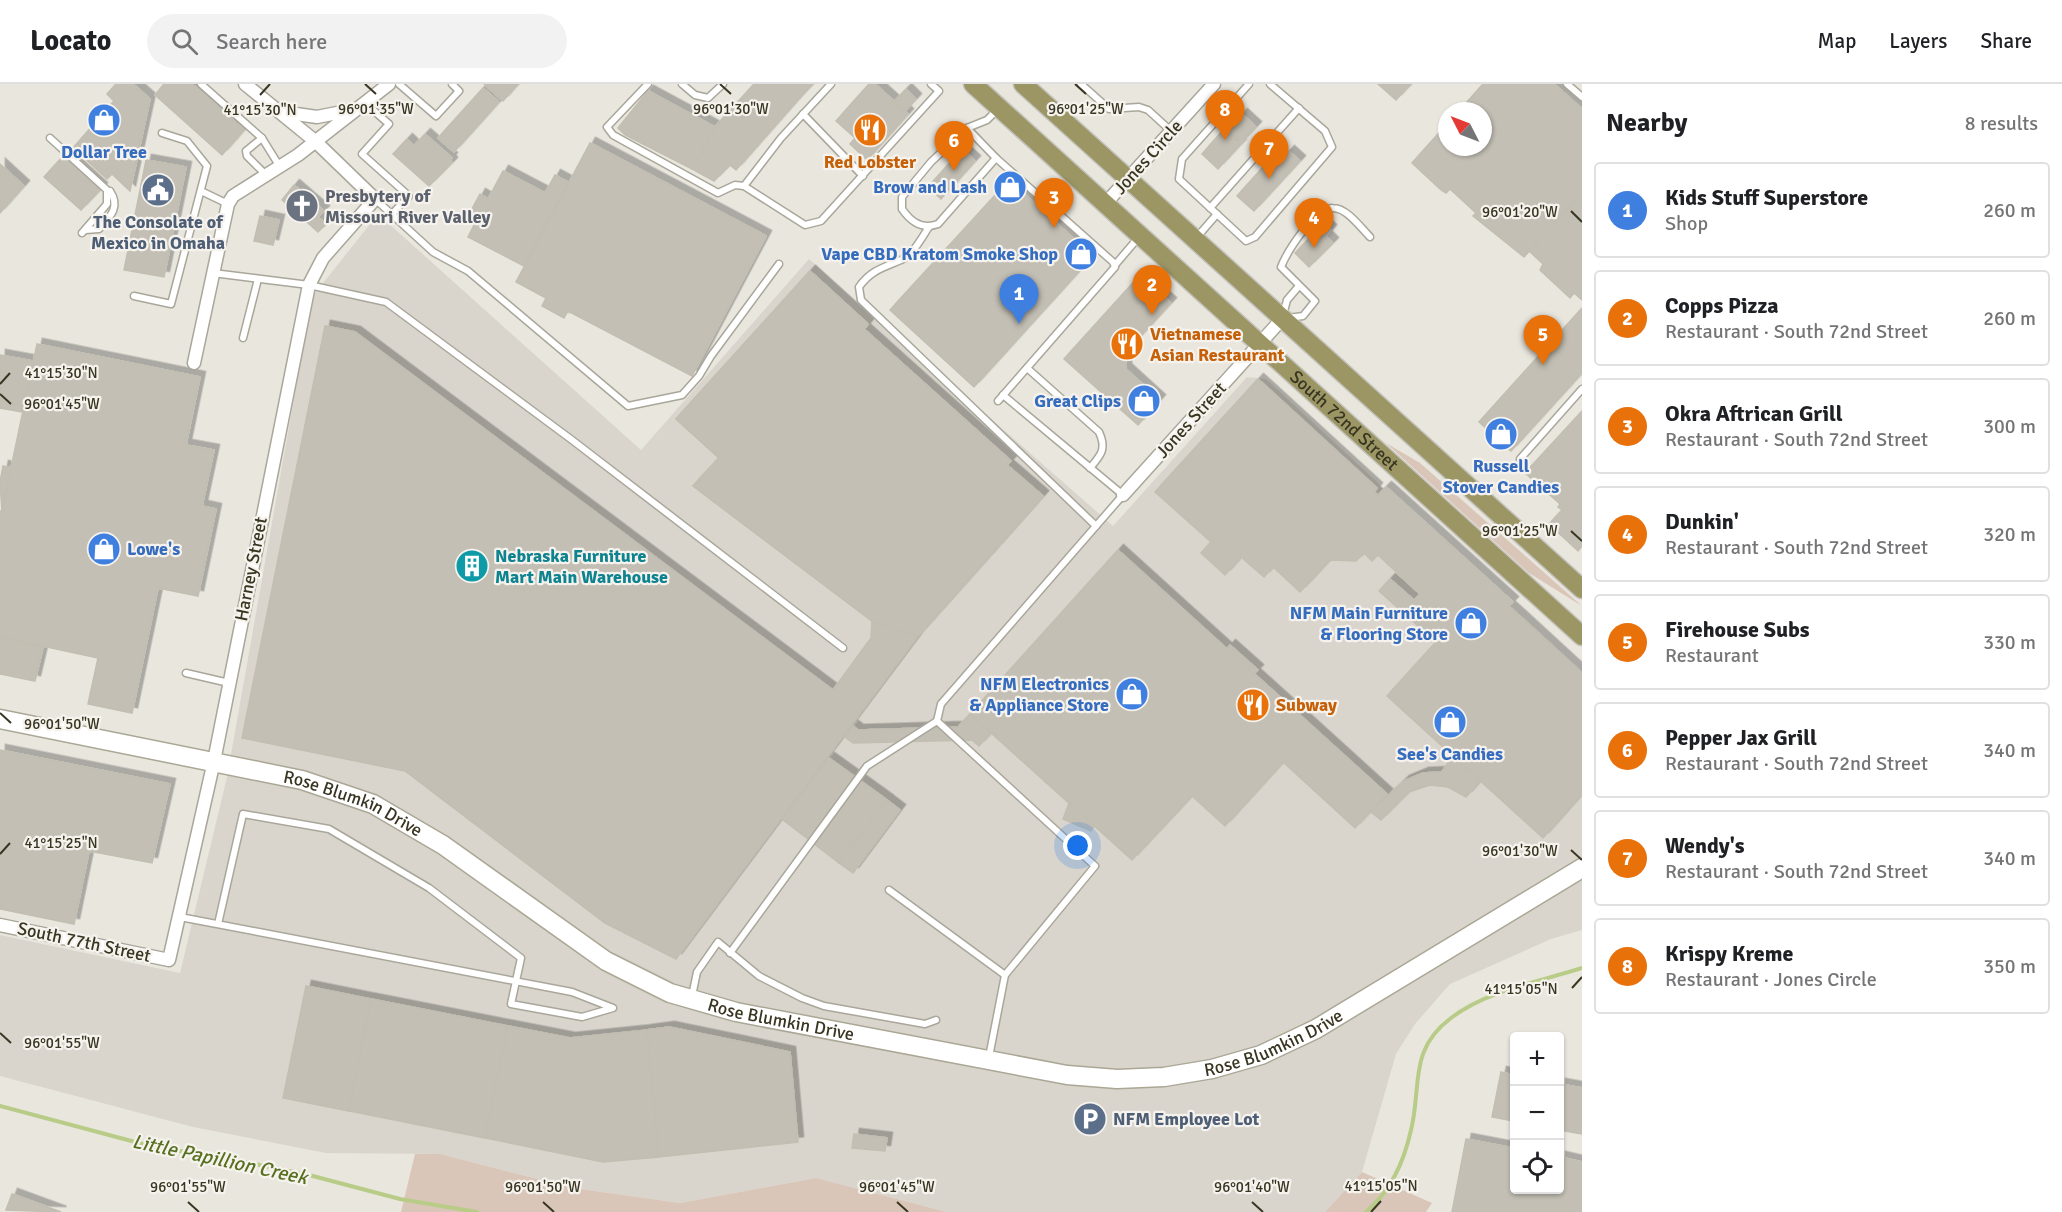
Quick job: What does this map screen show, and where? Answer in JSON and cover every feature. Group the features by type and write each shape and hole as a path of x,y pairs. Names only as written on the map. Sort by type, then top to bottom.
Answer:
{"main road":[{"name":"South 72nd Street","path":"973,84 1582,636"},
{"name":"South 72nd Street","path":"1023,84 1582,589"},
{"name":"Rose Blumkin Drive","path":"0,719 214,761 320,785 390,812 443,845 606,961 656,987 691,999 736,1012 1066,1076 1117,1079 1188,1074 1244,1060 1316,1029 1580,868"}],"street":[{"path":"246,84 315,141 375,199"},
{"path":"194,363 228,204 242,188 280,167 389,84"},
{"name":"Jones Circle","path":"1105,204 1214,84"},
{"path":"279,111 317,117 359,106"},
{"name":"Harney Street","path":"169,960 214,761 309,285 323,258 375,199"},
{"name":"Jones Street","path":"1123,495 1282,319"},
{"name":"South 77th Street","path":"0,925 169,960"}],"lane":[{"path":"201,84 262,138 280,167"},
{"path":"399,84 436,116 459,91 452,84"},
{"path":"648,84 607,127 614,135 718,193 735,185 744,186 805,225 821,221 939,91 931,84"},
{"path":"682,84 695,95 708,98 723,84"},
{"path":"744,186 803,114 831,84"},
{"path":"1081,84 1109,109 1116,111 1139,107 1148,110 1171,131"},
{"path":"1244,85 1182,159 1179,179 1246,241 1255,237 1332,147 1325,131 1270,84"},
{"path":"1567,84 1582,97"},
{"path":"359,106 389,124 362,154 409,196 391,215"},
{"path":"929,228 919,226 909,218 902,209 902,197 931,162 967,128 987,120 999,108"},
{"path":"1210,208 1299,108"},
{"path":"803,114 863,176"},
{"path":"967,128 996,158 1115,265"},
{"path":"134,296 171,304 207,166 187,141 162,133"},
{"path":"50,138 103,185 111,193 115,209 99,229 83,231 107,204 108,193 103,185"},
{"path":"262,138 246,151 247,156 266,175"},
{"path":"996,158 938,224 929,228 903,260 873,271 865,279 859,287 861,300 1096,526"},
{"path":"201,191 228,204"},
{"path":"375,199 433,252 468,271 628,406 682,395 699,376 711,356 779,264"},
{"path":"1299,286 1287,300 1282,319 1303,316 1315,301 1281,267 1289,249 1322,211 1333,208 1343,211 1370,237"},
{"path":"1194,240 1217,214"},
{"path":"998,401 1140,235"},
{"path":"213,273 309,285 386,302 572,440 843,648"},
{"path":"243,338 258,279"},
{"path":"1027,368 1099,432 1104,441 1104,451 1090,468"},
{"path":"1520,459 1582,389"},
{"path":"730,953 867,766 937,721 941,704 1123,495 1003,395"},
{"path":"186,673 229,683"},
{"path":"937,721 1095,867 1005,975 989,1060"},
{"path":"180,917 515,982 572,992 613,1008 582,1017 511,1004 515,982 521,958 429,888 328,829 243,814 218,924"},
{"path":"889,890 1005,975"},
{"path":"691,999 697,972 718,942 759,976 824,1006 925,1024 936,1020"}],"shaded area":[{"path":"378,214 641,450 809,259 1113,526 1247,377 1266,379 1582,672 1582,930 1551,939 1450,984 1415,1024 1396,1054 1362,1172 1325,1212 947,1212 816,1178 680,1203 573,1188 440,1154 326,1153 193,1127 0,1076 0,935 180,973 227,777 312,297"},
{"path":"1386,443 1420,463 1582,606 1529,573"},
{"path":"415,1154 440,1154 573,1188 680,1203 816,1178 947,1212 401,1212"},
{"path":"1362,1172 1432,1203 1426,1212 1325,1212"}],"building":[{"path":"116,84 133,84 150,99 130,191 112,174 107,179 73,148 114,101 107,94"},
{"path":"164,84 192,84 244,130 222,155 155,95"},
{"path":"484,84 518,84 503,101"},
{"path":"754,84 774,84 795,103 736,170 730,165 714,181 692,169 715,127"},
{"path":"774,84 813,84 795,103"},
{"name":"Red Lobster","path":"869,84 875,84 908,114 867,160 850,144 855,138 836,121"},
{"path":"1378,84 1411,84 1396,100"},
{"path":"1483,84 1554,84 1582,109 1582,193 1524,257 1473,216 1476,213 1450,189 1446,193 1441,190 1412,163 1438,134 1438,156 1492,156 1492,102 1467,102"},
{"path":"483,88 499,102 454,152 438,138"},
{"path":"906,89 916,99 905,111 894,102"},
{"path":"648,91 715,127 692,169 625,135 618,128"},
{"path":"1242,114 1256,127 1242,142 1237,137 1235,139 1241,144 1218,169 1202,154 1224,129 1232,136 1234,134 1228,129"},
{"path":"425,134 452,158 450,160 452,163 429,186 393,154 407,139 414,146"},
{"path":"590,143 766,236 692,376 568,311 564,318 542,306 546,298 516,282"},
{"path":"962,149 975,161 941,199 928,187"},
{"path":"1289,151 1300,161 1254,211 1237,196 1274,155 1280,161"},
{"path":"65,154 102,188 81,210 44,177"},
{"path":"146,160 186,167 164,277 124,270"},
{"path":"0,164 24,186 0,213"},
{"path":"503,171 545,193 555,175 568,182 524,266 468,237 474,225 466,220 480,194 488,199"},
{"path":"1009,180 1093,256 974,387 890,310"},
{"path":"294,185 324,211 318,217 326,224 318,232 282,200"},
{"path":"1582,193 1582,300 1574,293 1570,298 1540,270 1543,264 1529,251"},
{"path":"260,216 279,220 273,245 254,241"},
{"path":"1324,223 1331,230 1326,236 1333,243 1309,267 1295,253"},
{"name":"Nebraska Furniture Mart Main Warehouse","path":"810,271 868,324 864,329 1011,461 1007,465 1043,496 918,636 676,959 605,923 405,771 242,738 325,326 355,332 833,690 871,638 872,621 693,486 719,458 676,419"},
{"path":"810,271 868,324 864,329 1011,461 1007,465 1043,496 918,636 872,621 693,486 719,458 676,419"},
{"path":"1140,275 1171,303 1126,352 1126,369 1160,400 1138,425 1064,359"},
{"path":"1582,308 1582,373 1511,451 1479,422"},
{"name":"Lowe's","path":"37,344 200,377 186,445 214,450 202,506 216,509 198,596 158,588 132,713 88,704 98,658 0,637 0,511 2,511"},
{"path":"0,355 33,361 22,412 0,408"},
{"name":"NFM Main Furniture & Flooring Store","path":"1258,379 1377,488 1374,492 1378,495 1386,487 1513,602 1509,606 1582,673 1582,794 1543,838 1387,696 1436,642 1379,591 1390,579 1414,600 1420,594 1378,555 1372,561 1364,553 1356,561 1330,560 1300,592 1273,567 1264,577 1241,557 1225,575 1201,553 1211,542 1155,492"},
{"path":"1582,411 1582,546 1578,551 1549,524 1562,510 1558,507 1560,504 1525,473"},
{"path":"3,466 11,468 2,511 0,482"},
{"name":"NFM Electronics & Appliance Store","path":"1118,550 1387,794 1355,828 1283,762 1225,826 1192,796 1132,860 970,714"},
{"path":"0,637 43,647 35,681 0,674"},
{"path":"1230,645 1258,670 1254,674 1227,649"},
{"path":"970,714 991,733 979,746 972,740 853,743 845,737 853,726 858,730 958,727"},
{"path":"0,750 170,784 152,863 89,851 74,924 0,909"},
{"path":"1452,756 1480,781 1466,797 1448,787 1430,785 1409,792 1381,820 1371,812 1404,781 1423,773 1442,772"},
{"path":"829,758 887,800 839,863 782,819"},
{"path":"887,800 900,810 853,873 839,863"},
{"path":"1069,803 1095,825 1091,831 1063,819"},
{"path":"306,986 371,999 349,1111 283,1098"},
{"path":"371,999 508,1026 485,1138 349,1111"},
{"path":"508,1026 570,1038 647,1030 659,1157 603,1162 485,1138"},
{"path":"669,1027 790,1052 798,1142 659,1157 647,1030"},
{"path":"1501,1072 1510,1074 1510,1120 1492,1117"},
{"path":"1564,1085 1582,1088 1582,1134 1564,1131"},
{"path":"854,1134 887,1138 885,1151 852,1148"},
{"path":"1466,1139 1510,1147 1510,1194 1564,1194 1564,1158 1582,1162 1582,1212 1452,1212"},
{"path":"12,1194 61,1212 6,1210"}],"waterway":[{"name":"Little Papillion Creek","path":"1366,1212 1383,1195 1405,1153 1414,1114 1422,1056 1437,1030 1465,1008 1481,1000 1582,968"},
{"name":"Little Papillion Creek","path":"0,1106 154,1147 225,1158 309,1175 400,1199 477,1212"}],"place":[{"name":"Dollar Tree","path":"104,120"},
{"name":"Red Lobster","path":"870,130"},
{"name":"Krispy Kreme","path":"1225,140"},
{"name":"Pepper Jax Grill","path":"954,171"},
{"name":"Wendy's","path":"1269,179"},
{"name":"Brow and Lash","path":"1010,187"},
{"name":"The Consolate of Mexico in Omaha","path":"158,190"},
{"name":"Presbytery of Missouri River Valley","path":"302,206"},
{"name":"Okra Aftrican Grill","path":"1054,228"},
{"name":"Dunkin'","path":"1314,248"},
{"name":"Vape CBD Kratom Smoke Shop","path":"1081,254"},
{"name":"Copps Pizza","path":"1152,315"},
{"name":"Kids Stuff Superstore","path":"1019,324"},
{"name":"Vietnamese Asian Restaurant","path":"1127,344"},
{"name":"Firehouse Subs","path":"1543,365"},
{"name":"Great Clips","path":"1144,401"},
{"name":"Russell Stover Candies","path":"1501,434"},
{"name":"Lowe's","path":"104,549"},
{"name":"Nebraska Furniture Mart Main Warehouse","path":"472,566"},
{"name":"NFM Main Furniture & Flooring Store","path":"1471,623"},
{"name":"NFM Electronics & Appliance Store","path":"1132,694"},
{"name":"Subway","path":"1253,705"},
{"name":"See's Candies","path":"1450,722"},
{"name":"NFM Employee Lot","path":"1090,1119"}]}
